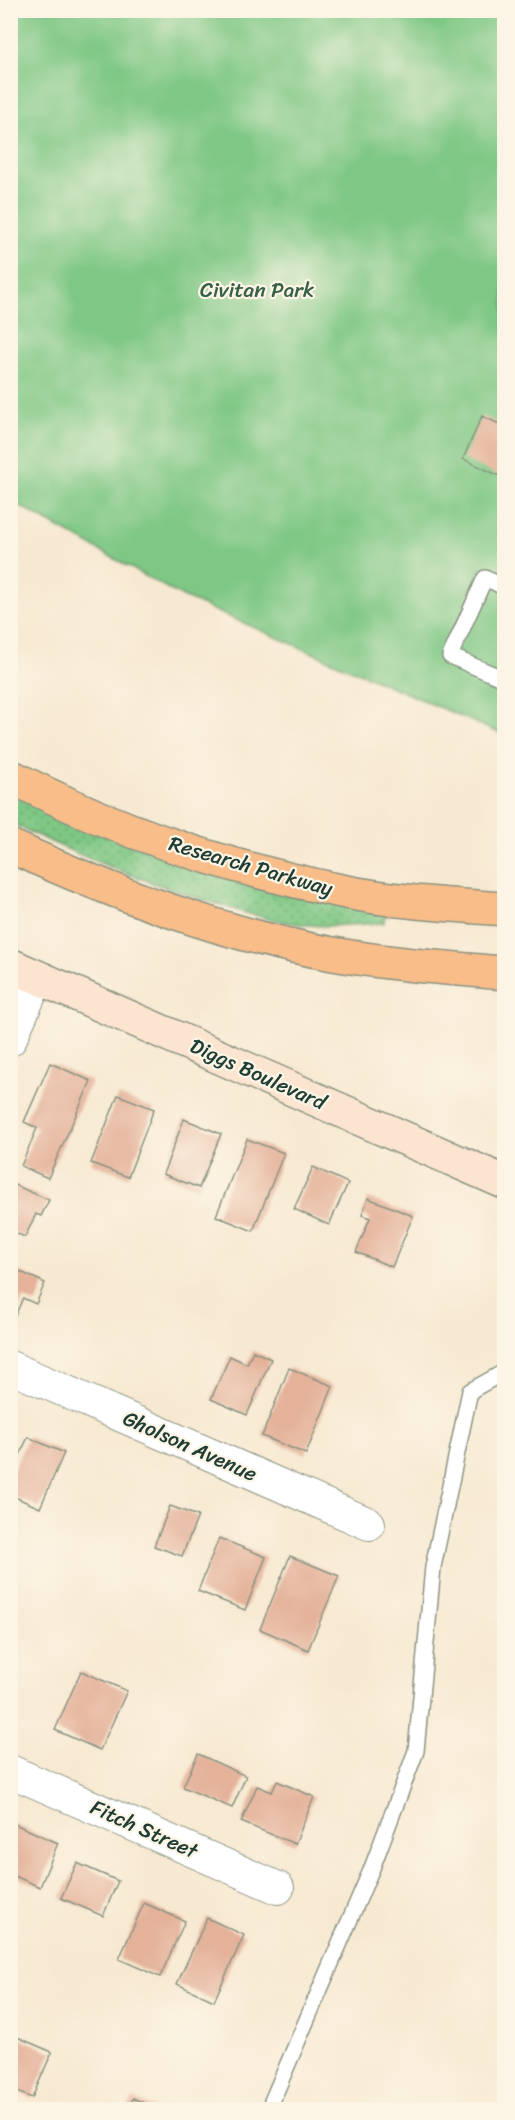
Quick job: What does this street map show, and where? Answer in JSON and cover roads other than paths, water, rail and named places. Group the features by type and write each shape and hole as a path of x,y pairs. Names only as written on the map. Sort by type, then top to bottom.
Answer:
{"main road":[{"name":"Research Parkway","path":"10,776 97,816 168,843 257,871 343,891 425,903 504,909"},
{"path":"10,846 157,907 240,932 331,954 418,966 504,973"}],"street":[{"path":"10,1040 24,971"},
{"name":"Diggs Boulevard","path":"24,971 504,1182"},
{"name":"Gholson Avenue","path":"10,1367 369,1524"},
{"name":"Fitch Street","path":"10,1771 278,1888"}],"lane":[{"path":"504,587 485,578 450,656 504,679"},
{"path":"271,2109 272,2101 372,1868 416,1751 433,1567 470,1391 504,1372"}],"park label":[{"name":"Civitan Park","path":"257,290"}]}
